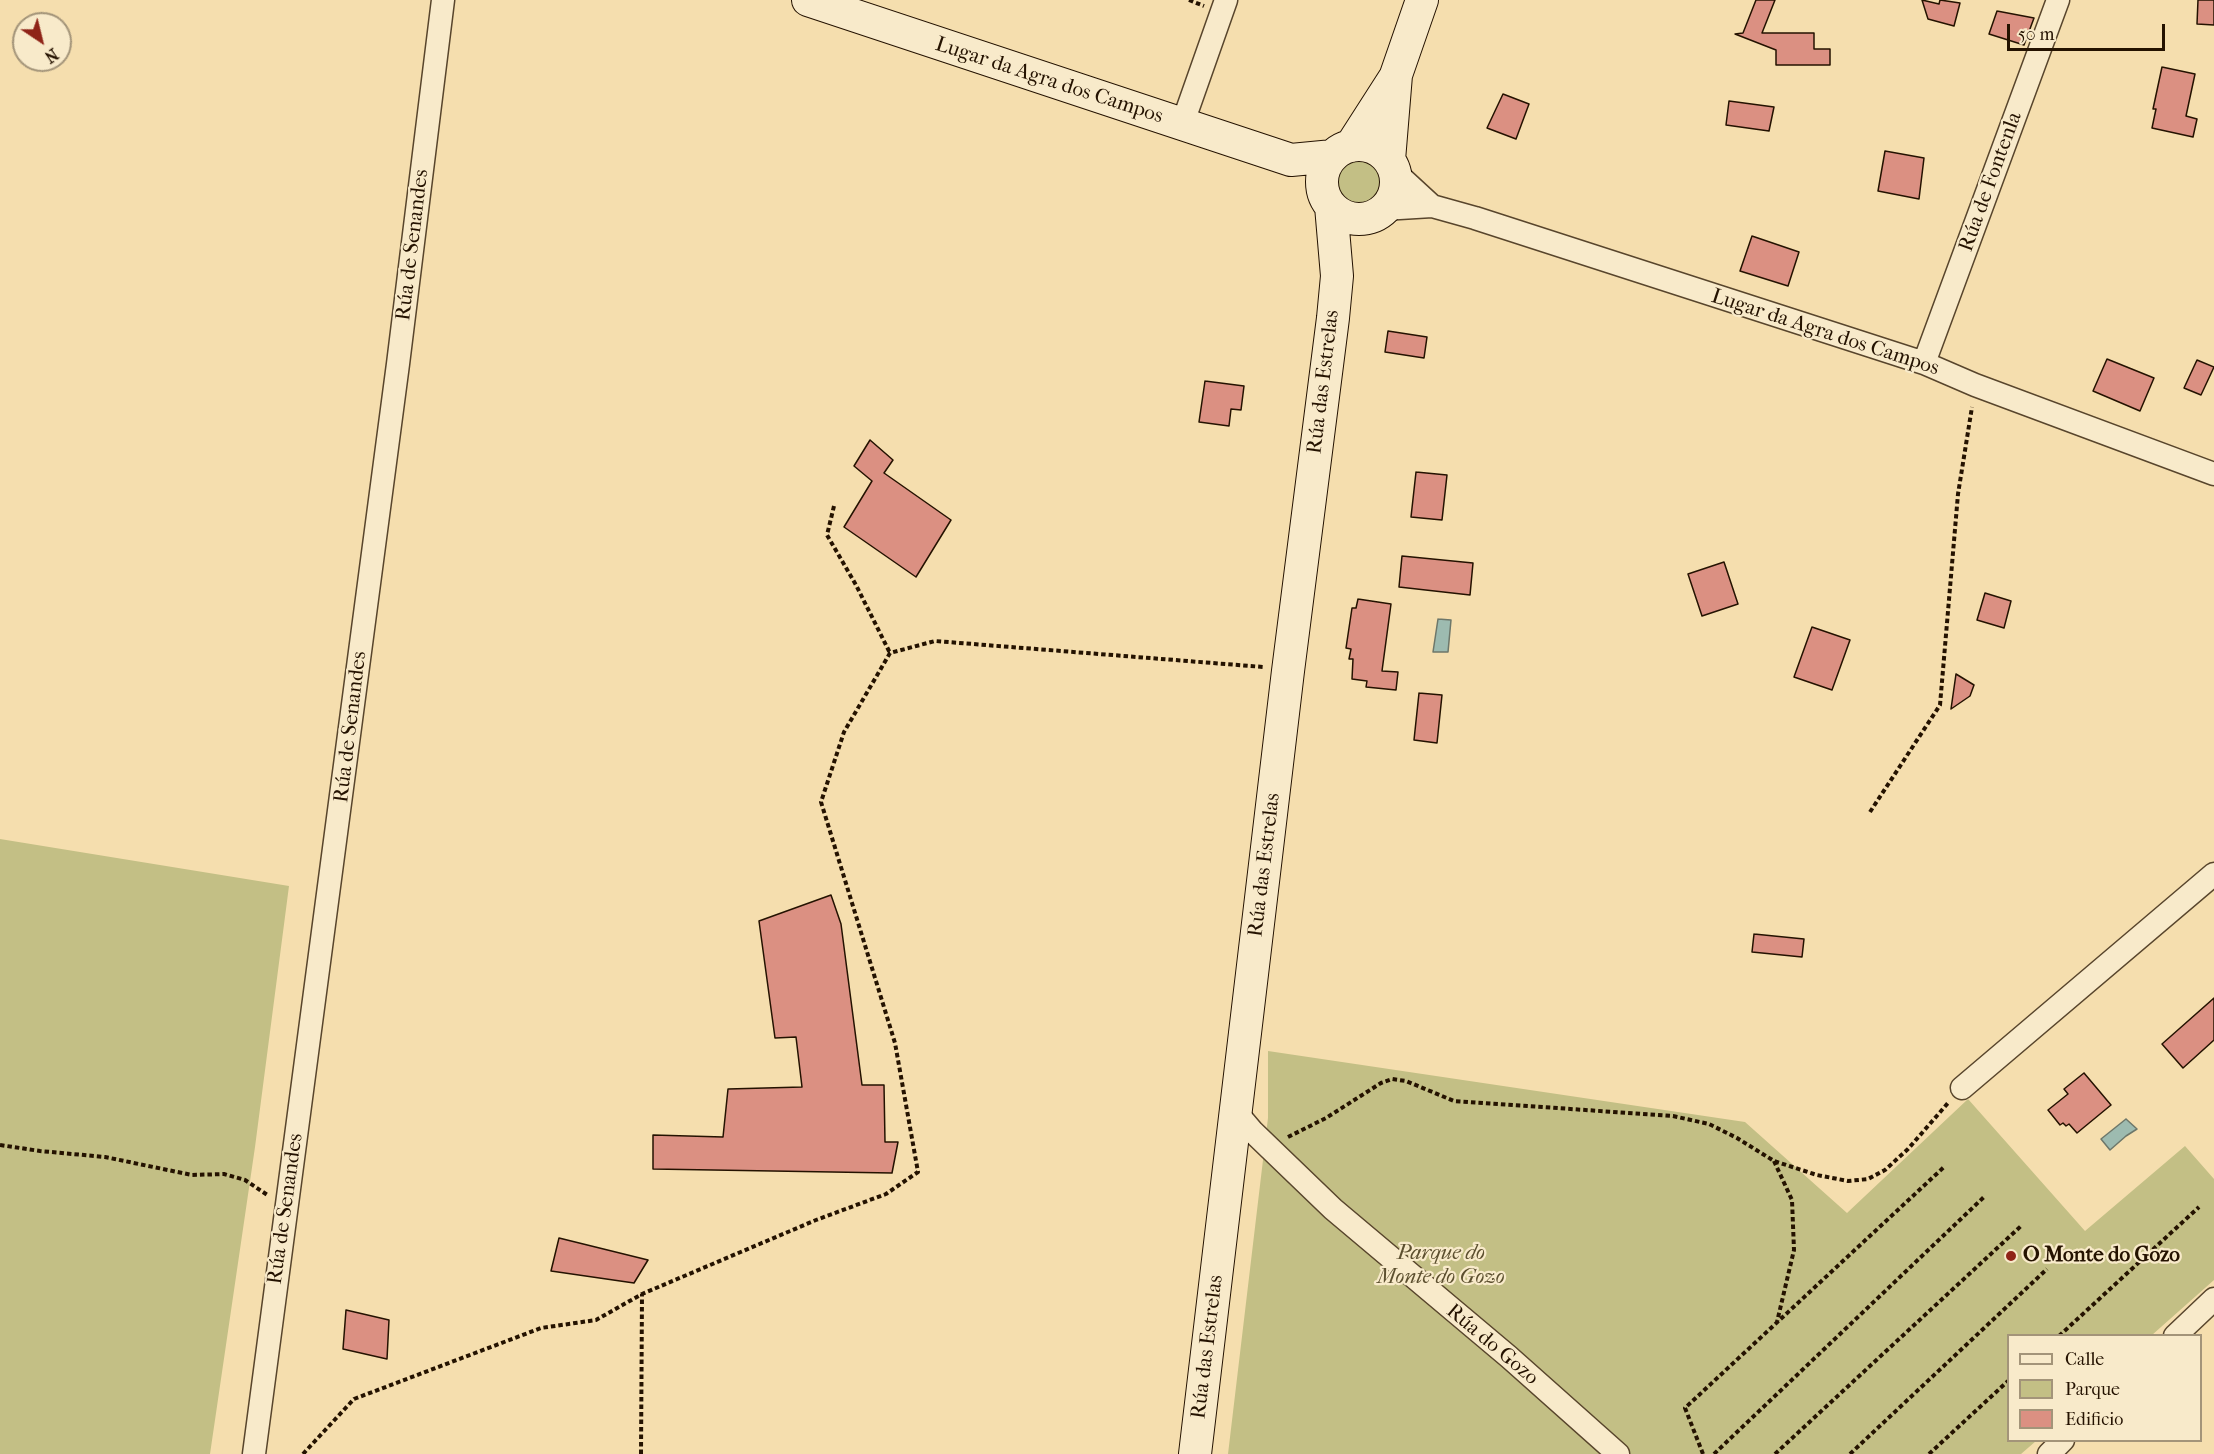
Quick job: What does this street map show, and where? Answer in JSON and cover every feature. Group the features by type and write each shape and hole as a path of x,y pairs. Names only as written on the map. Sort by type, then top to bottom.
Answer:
{"street":[{"name":"Rúa de Senandes","path":"255,1454 287,1199 342,799 443,0"},
{"name":"Lugar da Agra dos Campos","path":"808,0 1291,160 1342,151"},
{"path":"1182,125 1226,0"},
{"path":"1396,75 1392,166 1396,180 1394,192 1374,213 1356,218 1346,216 1327,197 1323,171 1342,151 1396,75 1422,0"},
{"name":"Rúa de Fontenla","path":"1924,363 2058,0"},
{"path":"1342,151 1370,146 1379,151 1392,166"},
{"name":"Lugar da Agra dos Campos","path":"1291,160 1327,197"},
{"name":"Lugar da Agra dos Campos","path":"1392,166 1432,206"},
{"name":"Rúa das Estrelas","path":"1195,1454 1286,683 1337,276 1327,197"},
{"name":"Lugar da Agra dos Campos","path":"1374,213 1432,206 1474,218 1924,363 1975,385 2214,474"},
{"name":"Rúa das Estrelas","path":"1337,276 1374,213"},
{"path":"1962,1088 2214,874"},
{"name":"Rúa do Gozo","path":"1236,1112 1333,1209 1509,1357 1618,1454"},
{"path":"2176,1334 2214,1299"},
{"path":"2049,1454 2061,1442"}],"path":[{"path":"1870,812 1940,705 1958,494 1975,385"},
{"path":"834,506 827,535 856,585 890,653"},
{"path":"303,1454 354,1399 541,1328 596,1320 642,1294 816,1220 886,1194 918,1172 896,1043 821,802 844,732 890,653 935,641 1257,666"},
{"path":"1269,1147 1326,1118 1381,1083 1392,1079 1406,1080 1454,1101 1672,1116 1709,1124 1774,1161 1848,1181 1868,1179 1885,1170 1908,1149 1962,1088"},
{"path":"0,1145 105,1157 192,1175 224,1174 245,1180 270,1196 287,1199"},
{"path":"1774,1161 1792,1200 1794,1250 1777,1322"},
{"path":"1703,1454 1685,1408 1944,1167"},
{"path":"1714,1454 1984,1196"},
{"path":"2060,1334 2199,1208"},
{"path":"1775,1454 2021,1226"},
{"path":"1850,1454 2047,1269"},
{"path":"641,1454 642,1294"},
{"path":"1929,1454 2007,1382"}],"green space":[{"path":"1356,161 1366,161 1381,171 1385,185 1384,194 1375,205 1366,209 1356,209 1341,199 1337,190 1337,180 1347,165"},
{"path":"0,839 289,886 255,1147 210,1454 0,1454"},
{"name":"Parque do Monte do Gozo","path":"1268,1051 1745,1122 1847,1213 1968,1099 2085,1231 2185,1146 2214,1179 2214,1280 2153,1334 2007,1334 2007,1442 2035,1442 2021,1454 1228,1454 1268,1118"}],"water":[{"path":"1438,619 1451,620 1448,652 1433,652"},
{"path":"2126,1119 2137,1129 2110,1150 2101,1139"}],"building":[{"path":"1756,0 1775,0 1762,33 1814,33 1814,49 1830,49 1830,65 1776,65 1776,50 1735,34 1743,33"},
{"path":"1922,0 1939,4 1940,0 1960,3 1954,26 1928,19"},
{"path":"2198,0 2214,0 2214,25 2197,24"},
{"path":"1997,11 2034,18 2024,45 1989,34"},
{"path":"2162,67 2195,74 2186,116 2197,119 2193,137 2152,128 2156,109 2153,109"},
{"path":"1503,94 1529,104 1516,139 1487,128"},
{"path":"1729,101 1774,107 1769,131 1726,125"},
{"path":"1885,151 1924,158 1919,199 1878,191"},
{"path":"1752,236 1799,252 1788,286 1740,271"},
{"path":"1388,331 1427,337 1424,358 1385,352"},
{"path":"2107,359 2154,378 2140,411 2093,391"},
{"path":"2197,360 2214,367 2201,395 2184,388"},
{"path":"1205,381 1244,386 1241,410 1231,409 1229,426 1199,422"},
{"path":"870,440 893,460 884,473 951,520 916,577 844,527 872,481 854,466"},
{"path":"1416,472 1447,475 1442,520 1411,517"},
{"path":"1402,556 1473,563 1470,595 1399,587"},
{"path":"1724,562 1738,604 1702,616 1688,574"},
{"path":"1985,593 2011,601 2004,628 1977,620"},
{"path":"1358,599 1391,604 1382,671 1398,672 1396,690 1366,687 1367,681 1352,679 1353,659 1349,659 1351,649 1346,648 1352,608 1356,608"},
{"path":"1812,627 1850,640 1832,690 1794,677"},
{"path":"1956,674 1974,685 1970,696 1951,709"},
{"path":"1419,693 1442,695 1437,743 1414,740"},
{"path":"831,895 841,924 862,1085 884,1085 885,1142 898,1142 892,1173 653,1169 653,1135 723,1137 728,1089 802,1087 796,1037 775,1038 759,921"},
{"path":"1754,934 1804,939 1802,957 1752,952"},
{"path":"2214,998 2214,1040 2183,1068 2162,1044"},
{"path":"2084,1073 2111,1105 2077,1133 2069,1124 2060,1125 2048,1110 2068,1094 2064,1089"},
{"path":"559,1238 648,1260 634,1283 551,1271"},
{"path":"346,1310 389,1320 387,1359 343,1349"}],"place":[{"name":"O Monte do Gozo","path":"2011,1256"}]}
